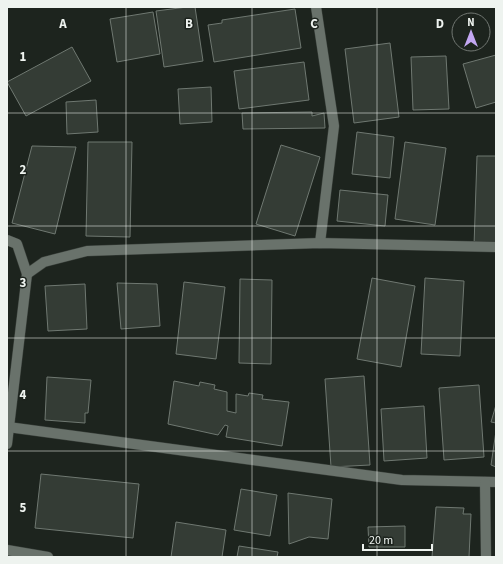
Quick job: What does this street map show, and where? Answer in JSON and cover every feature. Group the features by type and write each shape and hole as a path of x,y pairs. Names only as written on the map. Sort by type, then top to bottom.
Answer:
{"street":[{"path":"316,7 334,126 320,243"},
{"path":"7,240 17,244 27,274 7,444"},
{"path":"27,274 44,262 86,251 320,243 496,247"},
{"path":"8,427 402,480 496,482"},
{"path":"485,482 486,557"},
{"path":"7,550 48,557"}],"building":[{"path":"195,7 203,61 164,67 156,11"},
{"path":"295,9 301,48 214,62 208,25 222,23 222,20"},
{"path":"153,12 160,54 117,62 110,19"},
{"path":"390,43 399,117 354,123 345,49"},
{"path":"72,47 91,81 26,116 7,82"},
{"path":"496,55 496,102 476,108 463,64"},
{"path":"446,56 449,109 413,110 411,57"},
{"path":"304,62 309,100 239,109 234,71"},
{"path":"211,87 212,122 180,124 178,89"},
{"path":"96,100 98,132 67,134 66,102"},
{"path":"312,112 312,116 324,113 325,128 243,129 242,113"},
{"path":"357,132 394,137 390,178 352,174"},
{"path":"88,142 132,142 130,237 86,236"},
{"path":"405,142 446,148 435,225 395,219"},
{"path":"281,145 320,157 295,236 256,224"},
{"path":"32,146 76,147 55,234 12,223"},
{"path":"477,156 496,156 496,247 474,246"},
{"path":"340,190 388,195 385,226 337,221"},
{"path":"372,278 415,286 401,367 357,359"},
{"path":"425,278 464,281 460,356 421,354"},
{"path":"240,279 272,280 271,364 239,363"},
{"path":"184,282 225,287 216,359 176,354"},
{"path":"117,283 157,284 160,326 121,329"},
{"path":"85,284 87,329 48,331 45,286"},
{"path":"364,376 370,465 331,467 325,379"},
{"path":"47,377 91,380 88,413 85,413 85,423 45,420"},
{"path":"174,381 199,386 200,382 215,385 214,389 227,392 227,411 236,413 236,394 248,396 249,393 263,395 262,399 289,402 282,446 226,437 228,426 225,425 218,435 168,424"},
{"path":"479,385 484,457 444,460 439,388"},
{"path":"496,405 496,423 491,422"},
{"path":"424,406 427,458 384,461 381,409"},
{"path":"496,431 496,467 491,465"},
{"path":"41,474 139,484 133,538 35,528"},
{"path":"241,489 277,495 270,536 234,530"},
{"path":"288,493 332,499 328,539 309,537 289,544"},
{"path":"436,507 464,508 463,514 471,514 469,557 432,557"},
{"path":"176,522 226,530 222,557 171,557"},
{"path":"405,526 405,547 369,547 368,527"},
{"path":"239,546 278,552 277,557 237,557"}]}
